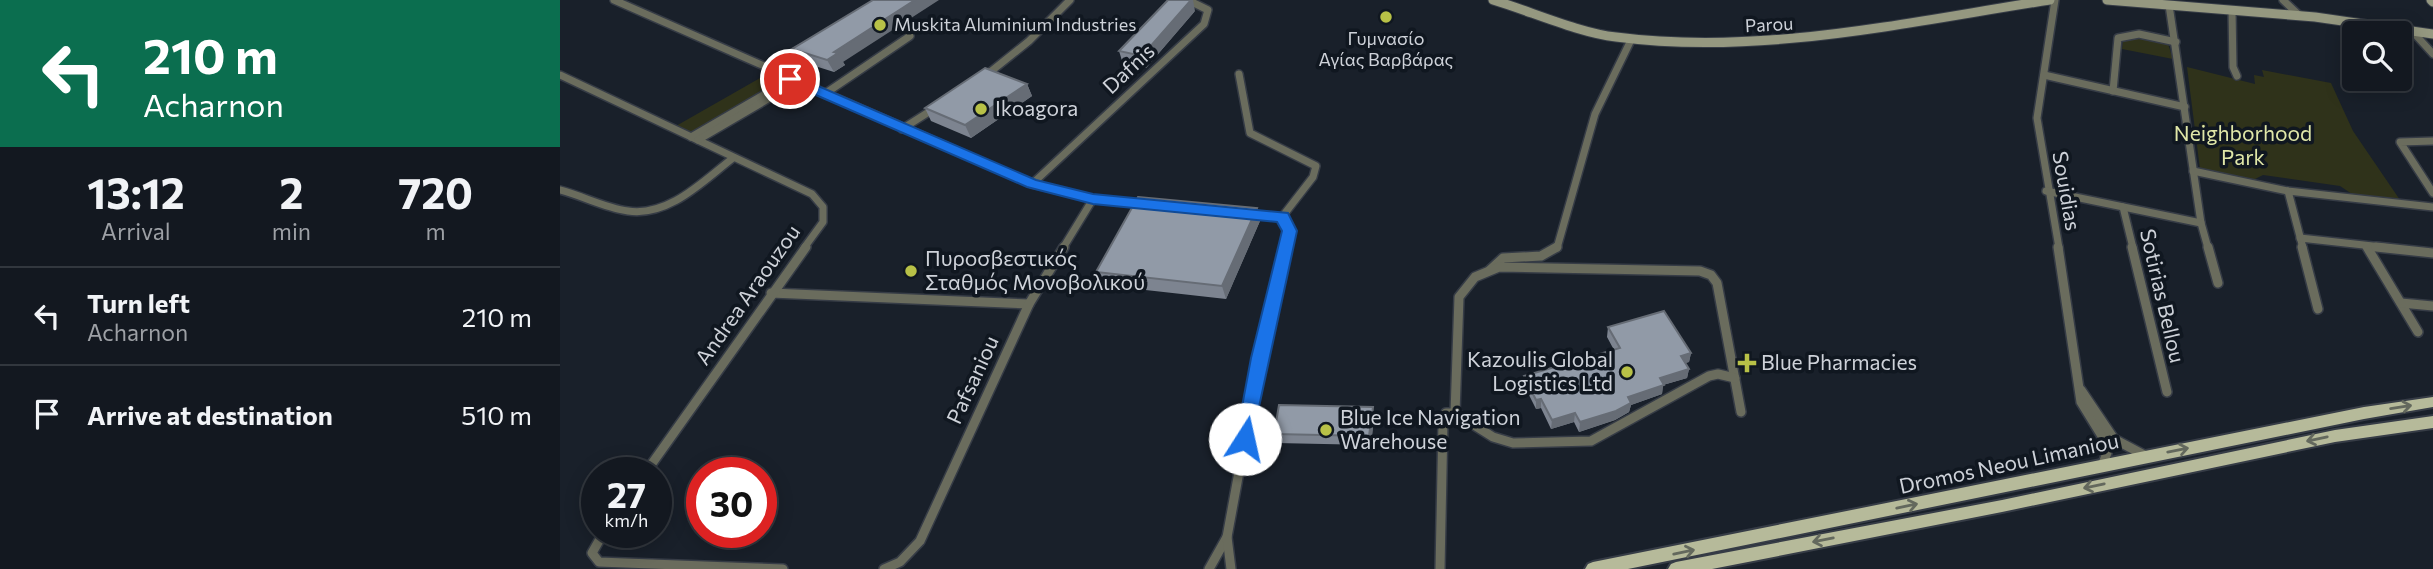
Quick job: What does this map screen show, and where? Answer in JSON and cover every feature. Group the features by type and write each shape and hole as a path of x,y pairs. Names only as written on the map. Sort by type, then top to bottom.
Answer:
{"main road":[{"name":"Dromos Neou Limaniou","path":"1593,569 2147,456 2433,402"},
{"name":"Dromos Neou Limaniou","path":"1676,569 2002,506 2334,436 2433,422"}],"street":[{"path":"614,0 1032,184 1093,199 1153,205"},
{"path":"977,81 1029,41 1070,0"},
{"name":"Dafnis","path":"1032,184 1203,24 1209,15 1203,6 1176,0"},
{"name":"Parou","path":"1493,0 1568,25 1631,40 1685,44 1801,39 2050,0"},
{"name":"Souidias","path":"2055,0 2037,118 2046,191 2066,287 2081,402 2105,440 2107,453 2102,466"},
{"path":"2107,0 2342,22"},
{"path":"2283,0 2301,16"},
{"path":"2169,5 2201,222 2218,283"},
{"path":"2232,10 2236,76"},
{"path":"2412,31 2433,34"},
{"path":"2412,31 2433,54"},
{"path":"2113,91 2118,38 2126,33 2176,42"},
{"path":"826,93 910,36"},
{"path":"1455,413 1459,297 1466,283 1490,270 1498,259 1507,256 1543,257 1557,248 1571,187 1605,88 1631,40"},
{"path":"766,67 811,43"},
{"name":"Andrea Araouzou","path":"560,75 812,194 823,207 823,222 656,457"},
{"path":"1238,75 1250,133 1316,166 1313,177 1282,217"},
{"path":"2044,75 2185,107"},
{"path":"694,139 793,80"},
{"path":"902,129 945,102"},
{"path":"2433,141 2405,140 2400,145 2433,193"},
{"path":"560,190 625,210 651,210 677,199 733,158"},
{"path":"2193,171 2288,191 2433,207"},
{"path":"2046,191 2201,222"},
{"path":"2288,191 2318,309"},
{"name":"Pafsaniou","path":"884,569 900,562 920,541 1029,304 1093,199"},
{"name":"Sotirias Bellou","path":"2123,207 2167,392"},
{"path":"1244,213 1282,217"},
{"path":"1231,569 1227,537 1260,358 1289,231 1282,217"},
{"path":"2300,239 2433,253"},
{"path":"2367,246 2418,332"},
{"path":"1490,270 1700,271 1711,275 1717,283 1741,412"},
{"path":"771,293 1029,304"},
{"path":"2401,303 2433,306"},
{"path":"1440,569 1443,422 1446,413 1455,413 1486,433 1513,443 1591,441 1709,376 1718,374 1735,378"},
{"name":"Souidias","path":"2080,387 2114,439 2147,456"},
{"path":"1209,569 1227,537"},
{"path":"595,548 592,553 599,562 783,569"}],"green space":[{"path":"2140,37 2168,44 2173,59 2122,49 2123,40"},
{"name":"Neighborhood Park","path":"2187,67 2255,84 2254,75 2264,77 2262,70 2331,83 2353,131 2400,200 2352,194 2340,186 2263,175 2253,180 2200,169"},
{"path":"767,74 780,80 778,84 725,112 699,130 689,132 676,126"}],"building":[{"path":"873,0 915,0 834,52 838,53 827,60 792,49"},
{"path":"1168,0 1191,0 1142,56 1119,51"},
{"path":"985,68 1027,84 965,125 925,108"},
{"path":"1138,197 1257,208 1222,286 1096,272"},
{"name":"Kazoulis Global Logistics Ltd","path":"1664,311 1691,353 1681,356 1689,369 1660,378 1664,385 1628,397 1631,403 1616,411 1580,422 1575,413 1552,420 1541,399 1536,400 1524,376 1620,348 1608,327"},
{"name":"Blue Ice Navigation Warehouse","path":"1279,405 1373,407 1369,436 1274,434"}],"place":[{"name":"Γυμνασίο Αγίας Βαρβάρας","path":"1386,17"},
{"name":"Muskita Aluminium Industries","path":"880,25"},
{"name":"Ikoagora","path":"981,109"},
{"name":"Πυροσβεστικός Σταθμός Μονοβολικού","path":"911,271"},
{"name":"Blue Pharmacies","path":"1747,363"},
{"name":"Kazoulis Global Logistics Ltd","path":"1627,372"},
{"name":"Blue Ice Navigation Warehouse","path":"1326,430"}],"route":[{"path":"790,79 1032,184 1093,199 1282,217 1289,231 1245,439"}]}
